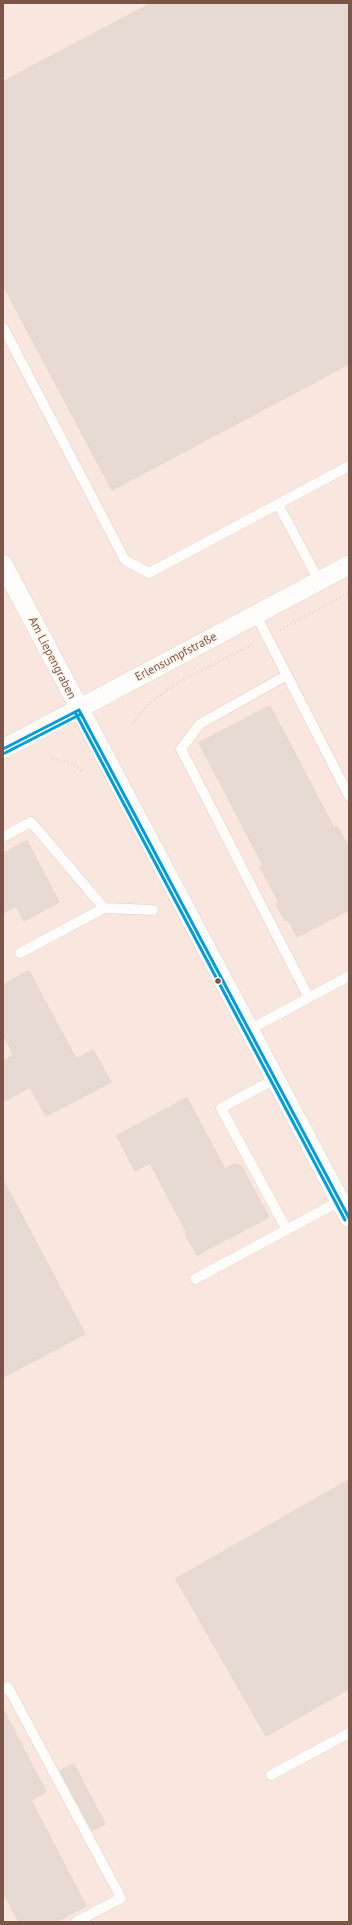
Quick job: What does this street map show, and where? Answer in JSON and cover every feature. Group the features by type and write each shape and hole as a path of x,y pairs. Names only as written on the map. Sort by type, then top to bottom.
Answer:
{"street":[{"name":"Am Liepengraben","path":"3,564 349,1218"},
{"name":"Erlensumpfstraße","path":"3,749 79,710 349,565"}],"lane":[{"path":"3,327 125,560 149,573 349,466"},
{"path":"278,504 319,581"},
{"path":"256,615 349,796"},
{"path":"287,676 200,724 181,749 309,998"},
{"path":"3,837 31,822 104,908"},
{"path":"20,953 104,908 153,910"},
{"path":"249,1030 349,976"},
{"path":"275,1079 221,1108 287,1230"},
{"path":"195,1279 340,1201"},
{"path":"3,1690 8,1687 121,1898 76,1922"},
{"path":"271,1775 349,1732"}],"path":[{"path":"133,724 139,713 169,689 349,593"},
{"path":"52,758 73,764 83,772"}],"shaded area":[{"path":"3,3 349,3 349,1922 3,1922"}],"building":[{"path":"152,3 349,3 349,364 112,490 3,285 3,82"},
{"path":"270,706 334,828 337,826 349,848 349,910 297,937 288,920 285,921 276,904 279,902 260,867 263,865 199,743"},
{"path":"27,841 59,902 24,921 16,906 3,913 3,854"},
{"path":"29,971 76,1059 93,1050 111,1082 46,1116 30,1087 3,1102 3,1061 14,1055 3,1035 3,985"},
{"path":"187,1098 225,1169 234,1164 241,1166 269,1217 197,1255 150,1163 135,1171 117,1136"},
{"path":"3,1180 85,1334 3,1377"},
{"path":"349,1480 349,1689 266,1736 176,1579"},
{"path":"3,1709 46,1792 31,1800 86,1906 56,1922 19,1922 3,1892"},
{"path":"74,1764 105,1824 92,1830 60,1771"}],"transit line":[{"path":"79,710 349,1218"},
{"path":"3,749 79,710"},
{"path":"75,712 345,1220"},
{"path":"5,753 81,714"}]}
